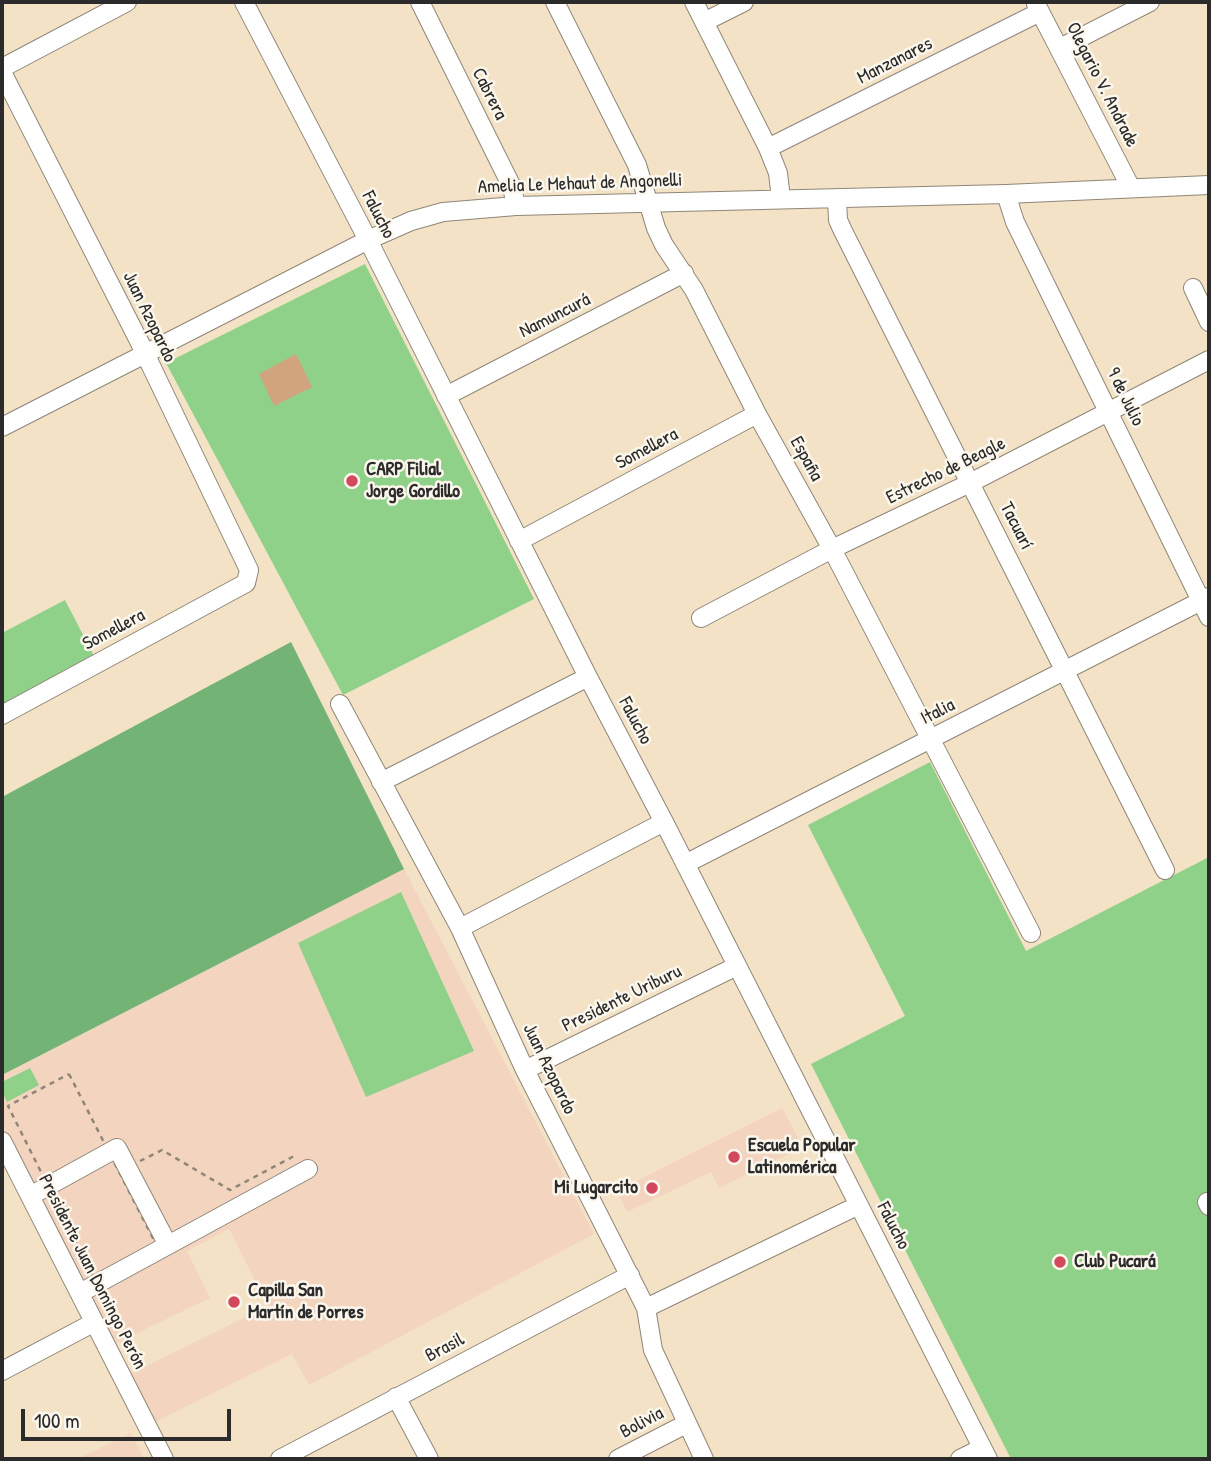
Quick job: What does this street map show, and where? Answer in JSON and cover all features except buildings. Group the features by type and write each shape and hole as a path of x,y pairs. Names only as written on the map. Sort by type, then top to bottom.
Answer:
{"street":[{"path":"2,70 127,2"},
{"name":"Falucho","path":"244,2 368,240 985,1454"},
{"name":"Cabrera","path":"420,2 512,187 516,206"},
{"name":"España","path":"555,2 637,165 656,228 664,245 684,273 757,414 832,549 1031,933"},
{"path":"694,2 768,148 778,173 781,199"},
{"path":"704,22 744,2"},
{"path":"1060,48 1150,2"},
{"name":"Olegario V. Andrade","path":"1038,7 1131,188"},
{"name":"Manzanares","path":"768,148 1038,7"},
{"name":"Juan Azopardo","path":"2,70 145,354 249,570 246,583"},
{"name":"Amelia Le Mehaut de Angonelli","path":"2,427 368,240 425,216 516,206 1006,194 1209,185"},
{"name":"9 de Julio","path":"1006,194 1015,222 1207,605"},
{"name":"Tacuarí","path":"837,199 838,220 842,231 1066,669 1165,870"},
{"name":"Namuncurá","path":"446,396 684,273"},
{"path":"1193,288 1209,322"},
{"name":"Estrecho de Beagle","path":"701,618 832,549 1110,413 1209,360"},
{"name":"Somellera","path":"519,541 757,414"},
{"name":"Somellera","path":"2,715 246,583"},
{"name":"Italia","path":"685,864 1066,669 1207,605"},
{"path":"381,782 588,677"},
{"name":"Juan Azopardo","path":"340,704 460,928 525,1070 646,1308 653,1350 704,1459"},
{"path":"460,928 664,822"},
{"name":"Presidente Uriburu","path":"525,1070 737,965"},
{"path":"36,1195 117,1147 115,1154 168,1245"},
{"name":"Presidente Juan Domingo Perón","path":"4,1150 36,1195 93,1323 164,1459"},
{"path":"80,1293 168,1245 302,1162"},
{"path":"646,1308 859,1205"},
{"name":"Brasil","path":"279,1459 630,1275"},
{"path":"2,1371 93,1323"},
{"path":"396,1397 429,1459"},
{"name":"Bolivia","path":"618,1459 686,1424"},
{"path":"960,1459 985,1454"}],"path":[{"path":"115,1154 122,1150 130,1166 162,1150 230,1190 302,1162"},
{"path":"36,1195 50,1190"}],"shaded area":[{"path":"404,869 594,1234 309,1385 292,1354 155,1422 130,1374 268,1306 229,1229 187,1251 210,1298 115,1344 2,1122 2,1075"},
{"name":"Escuela Popular Latinomérica","path":"782,1108 803,1147 719,1188 711,1172 627,1212 617,1191"},
{"path":"131,1433 144,1459 78,1459"}],"green space":[{"name":"CARP Filial Jorge Gordillo","path":"365,264 534,599 343,695 166,363"},
{"path":"65,600 94,656 2,704 2,633"},
{"path":"291,642 404,869 2,1075 2,797"},
{"name":"Club Pucará","path":"930,762 1026,951 1209,857 1209,1459 1011,1459 811,1064 905,1016 808,825"},
{"path":"401,892 474,1051 366,1097 298,943"},
{"path":"30,1068 39,1085 7,1102 2,1091 2,1082"}],"place":[{"name":"CARP Filial Jorge Gordillo","path":"352,481"},
{"name":"Escuela Popular Latinomérica","path":"734,1157"},
{"name":"Mi Lugarcito","path":"652,1188"},
{"name":"Club Pucará","path":"1060,1262"},
{"name":"Capilla San Martín de Porres","path":"234,1302"}]}
